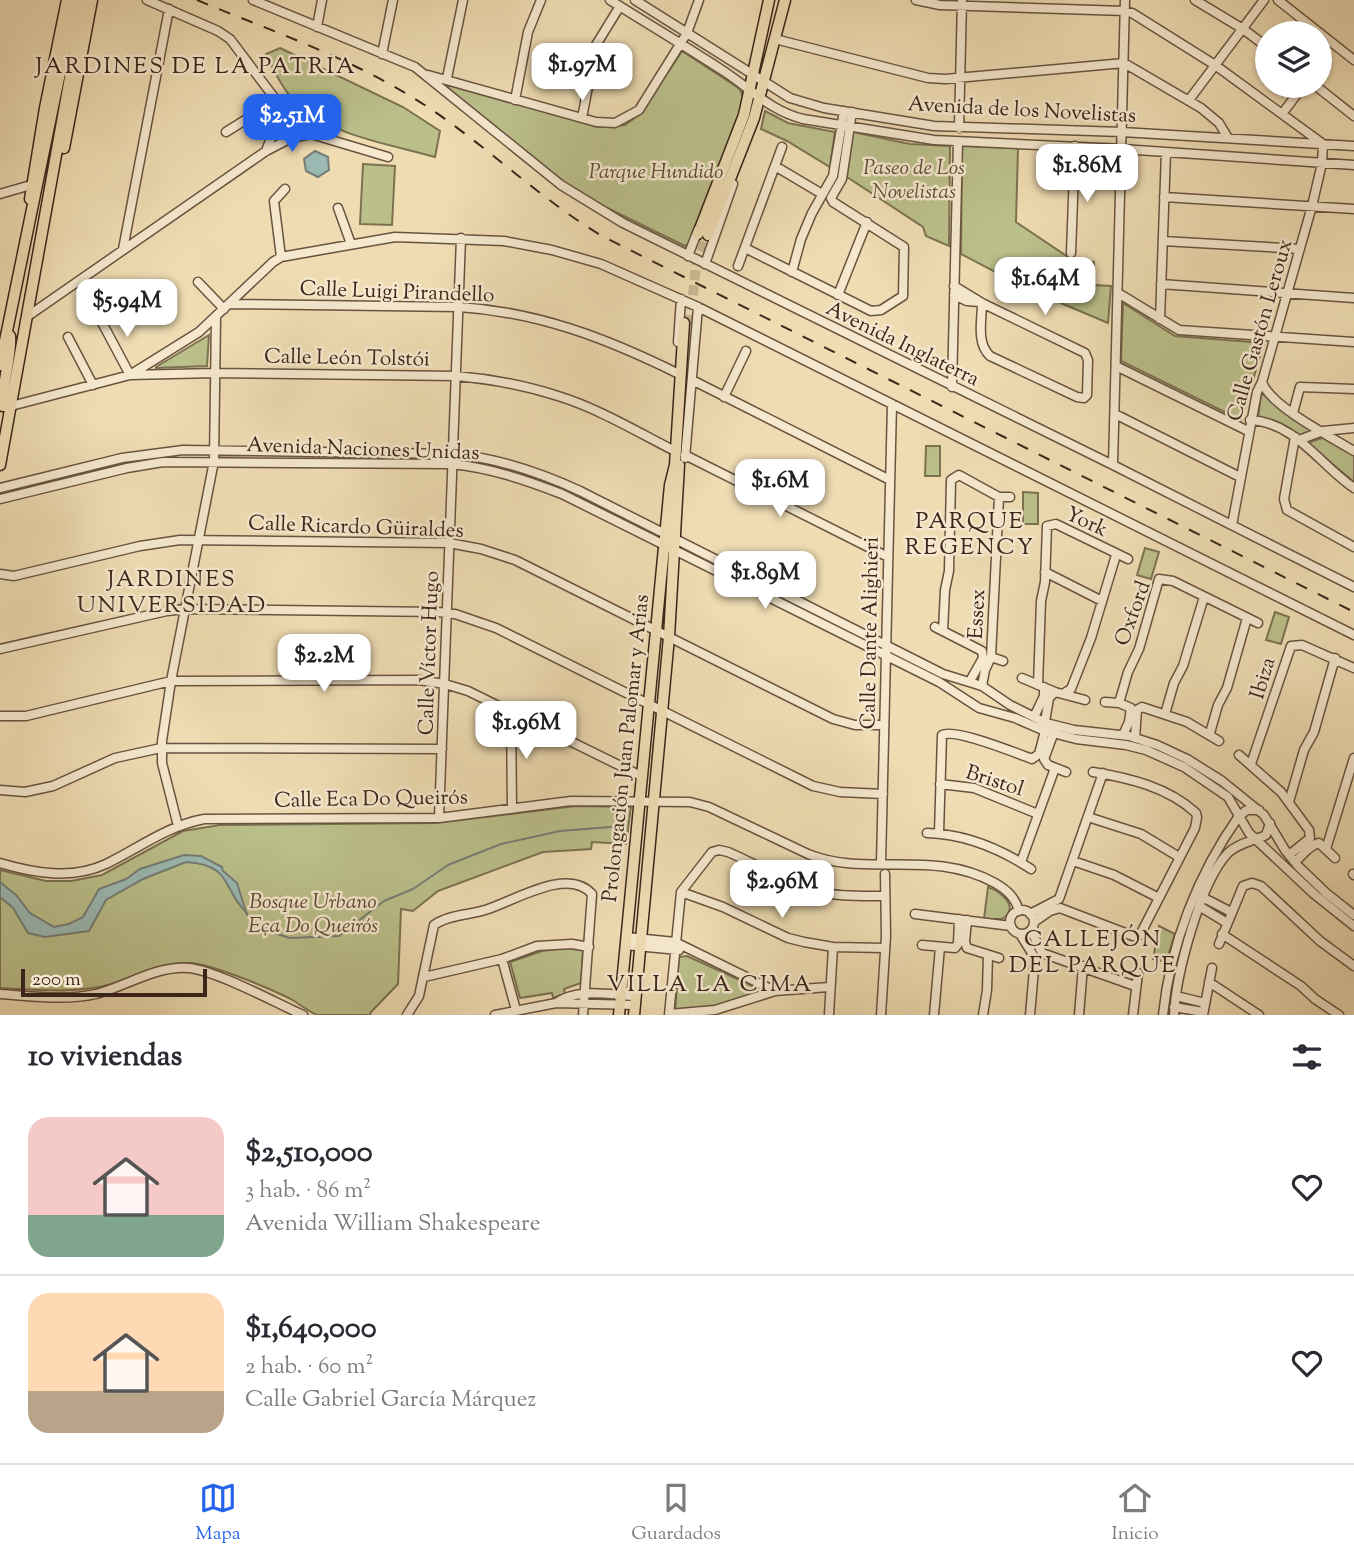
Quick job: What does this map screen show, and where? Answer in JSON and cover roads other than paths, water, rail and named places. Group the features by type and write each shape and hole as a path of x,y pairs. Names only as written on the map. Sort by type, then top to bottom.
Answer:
{"main road":[{"path":"27,237 31,185 66,0"},
{"path":"0,365 4,327 27,237 75,0"},
{"path":"0,465 84,0"},
{"path":"41,240 55,193 92,0"},
{"path":"700,236 740,126 769,0"},
{"path":"700,236 754,118 785,0"},
{"name":"Prolongación Juan Palomar y Arias","path":"635,1006 668,637 670,485 675,465 688,322"},
{"name":"Prolongación Juan Palomar y Arias","path":"620,1005 654,630 679,494 688,322"},
{"path":"4,327 10,350 0,398 3,406 11,406"}],"street":[{"path":"147,0 218,31 230,39 285,112 311,134 388,157"},
{"name":"Avenida Inglaterra","path":"253,0 406,65 581,199 688,256 1354,587"},
{"path":"317,27 322,0"},
{"path":"382,54 393,0"},
{"path":"447,78 463,0"},
{"path":"515,100 528,32 541,0"},
{"name":"Avenida de los Novelistas","path":"610,0 788,115 958,142 1075,146 1354,165"},
{"name":"Avenida de los Novelistas","path":"635,0 790,98 806,104 959,128 1122,132 1354,146"},
{"path":"426,75 447,78 515,100 607,124 622,121 634,114 644,103 687,33 699,0"},
{"path":"916,0 940,5 962,3 1125,11 1215,65 1323,145"},
{"path":"1113,465 1125,0"},
{"path":"1195,0 1255,38"},
{"path":"1189,100 1264,0"},
{"path":"1278,0 1354,60"},
{"path":"959,128 962,3"},
{"path":"582,118 596,45 620,6"},
{"path":"123,249 169,9"},
{"path":"775,39 928,78 960,78 1124,63 1189,100 1219,123 1228,138"},
{"name":"Avenida Inglaterra","path":"406,65 415,67 426,75 454,100"},
{"path":"1282,114 1294,98"},
{"path":"1331,98 1354,116"},
{"path":"226,132 274,99"},
{"path":"266,151 276,125 274,99"},
{"path":"745,248 876,312 903,296 904,247 831,198 842,179 848,111"},
{"path":"705,264 754,118"},
{"path":"792,272 802,239 833,176 846,125"},
{"path":"27,316 266,151 291,138 311,134"},
{"path":"272,138 275,145 281,144"},
{"path":"952,387 958,142"},
{"name":"Calle Gastón Leroux","path":"1232,525 1256,392 1262,382 1312,206 1322,163 1323,145"},
{"path":"1071,253 1075,146"},
{"path":"738,266 782,147"},
{"path":"1160,319 1166,152"},
{"path":"775,166 822,194"},
{"path":"0,194 31,185"},
{"path":"281,257 274,201 285,189"},
{"path":"1164,197 1354,209"},
{"path":"338,208 351,244"},
{"path":"838,295 867,222"},
{"path":"700,236 699,247 706,249 711,246"},
{"path":"688,256 700,236"},
{"path":"98,316 130,376 216,317 273,261 281,257 395,237 504,241 552,250 601,264 698,307 1354,635"},
{"name":"Calle Víctor Hugo","path":"439,818 461,238"},
{"path":"1163,241 1300,250"},
{"path":"198,282 227,306"},
{"path":"1161,284 1354,298"},
{"path":"954,290 982,303 1085,353 1088,360 1087,395 1084,398 1077,397 990,356 983,349 981,341 982,303"},
{"path":"1118,293 1179,330 1354,342"},
{"path":"679,494 692,380 688,322 681,299"},
{"name":"Calle Luigi Pirandello","path":"227,306 459,306 506,312 576,329 613,342 677,373"},
{"path":"670,485 677,373 688,322 698,307"},
{"path":"178,826 163,769 161,748 171,681 214,461 216,317"},
{"path":"68,337 93,385"},
{"path":"724,397 746,351"},
{"path":"1116,366 1248,431"},
{"name":"Calle León Tolstói","path":"11,406 130,376 215,373 456,376 512,384 559,396 596,411 671,449"},
{"path":"692,380 890,480"},
{"path":"1262,382 1273,400 1354,451"},
{"path":"1293,413 1300,387 1354,389"},
{"name":"Calle Dante Alighieri","path":"881,863 892,404"},
{"path":"1115,414 1240,477"},
{"path":"1250,420 1274,424 1297,439 1354,488"},
{"path":"1297,439 1354,428"},
{"path":"1297,439 1284,499 1287,510 1354,547"},
{"name":"Avenida Naciones Unidas","path":"0,488 140,455 183,450 453,454 491,459 542,475 939,682 983,710 1050,729 1126,745 1166,758 1228,797 1234,803 1245,828 1354,926"},
{"path":"685,456 888,557"},
{"name":"Avenida Naciones Unidas","path":"0,499 136,466 182,461 453,464 500,472 543,486 671,543 943,674 982,686 1050,729 1123,735 1187,759 1222,781 1259,810 1270,822 1311,885 1354,915"},
{"name":"Essex","path":"968,681 983,653 939,629 949,571 950,482 959,475 999,497 991,657 982,686"},
{"path":"999,497 1010,497"},
{"name":"York","path":"1034,718 1044,696 1041,686 1041,601 1046,530 1052,523 1128,559"},
{"name":"Calle Ricardo Güiraldes","path":"0,574 14,576 150,544 199,539 449,543 481,549 515,560 840,722 884,725"},
{"name":"York","path":"1050,729 1049,698 1071,689 1091,638 1116,555"},
{"path":"1045,572 1102,601"},
{"name":"Oxford","path":"1119,703 1139,649 1159,579 1166,578 1258,623"},
{"path":"1165,714 1204,597"},
{"path":"0,649 185,609 447,613 496,628 813,786 840,792 883,794"},
{"path":"1210,733 1218,705 1227,688 1247,618"},
{"name":"Ibiza","path":"1251,764 1289,648 1298,644 1354,668"},
{"path":"991,657 1003,661"},
{"path":"1289,802 1304,750 1314,732 1335,658"},
{"path":"1022,678 1085,700"},
{"path":"0,716 26,716 171,681 418,680 468,691 641,776"},
{"path":"959,695 960,686 968,681"},
{"path":"983,710 995,704 994,693"},
{"path":"1105,702 1119,703 1128,706 1132,711 1123,735"},
{"path":"1135,738 1138,708 1146,708 1210,733 1219,741"},
{"path":"511,713 512,809"},
{"name":"Bristol","path":"939,833 941,737 944,733 998,746 1032,759 1039,754 1050,729"},
{"name":"Bristol","path":"1021,862 1051,766 1044,756 1050,729"},
{"path":"0,790 25,792 53,786 115,758 161,748 442,749"},
{"path":"1239,755 1289,802 1310,830 1308,841 1292,859"},
{"path":"1326,849 1354,758"},
{"path":"1051,766 1066,772"},
{"path":"1032,922 1060,908 1135,936 1142,933 1195,828 1196,813 1161,791 1126,778 1093,772"},
{"path":"1020,934 1058,901 1103,773"},
{"name":"Bristol","path":"940,784 974,788 1038,814"},
{"name":"Calle Eca Do Queirós","path":"0,863 26,871 80,872 105,864 150,838 178,826 204,819 439,818 583,801 654,802 704,805 825,860 939,865 965,871 1005,890 1014,898 1019,911"},
{"path":"1163,1015 1168,982 1202,881 1238,816 1247,810 1259,810"},
{"path":"1088,817 1141,834 1180,857"},
{"path":"1204,1010 1174,1011 1187,929 1227,854 1236,847 1266,835 1270,822"},
{"path":"927,833 973,839 997,849 1031,869"},
{"path":"1292,859 1312,845 1320,843 1335,858"},
{"path":"829,987 775,991 715,1010 669,1015 681,892 712,852 719,850 748,860 807,889 840,895 885,896"},
{"path":"1073,861 1114,875 1159,898"},
{"path":"881,1015 885,874"},
{"path":"1219,944 1243,886 1252,883 1261,886 1320,941 1354,966"},
{"path":"407,1015 419,996 434,925 445,919 502,905 537,888 563,885 589,890 592,894 583,1015"},
{"path":"681,892 723,907 788,938 833,947 884,948"},
{"path":"1202,902 1231,912"},
{"path":"1202,902 1227,923"},
{"path":"1011,926 1013,915 1019,911 1032,922 1042,953 1135,986"},
{"path":"915,914 1011,926 1020,934 1035,958 1030,1015"},
{"path":"922,945 953,948 958,946 963,919"},
{"path":"963,919 967,948 999,958"},
{"path":"1222,934 1301,986 1339,1015"},
{"path":"626,941 675,946 692,951 775,991"},
{"path":"424,977 502,960 524,950 548,944 589,947"},
{"path":"829,1015 833,947"},
{"path":"934,1015 940,947"},
{"path":"983,1015 988,955"},
{"path":"502,960 516,1010"},
{"path":"1079,1015 1083,966"},
{"path":"0,994 77,997 110,990 161,971 187,968 208,973 303,1015"},
{"path":"1204,1010 1212,968"},
{"path":"1133,1015 1138,973"},
{"path":"1209,982 1259,1015"},
{"path":"556,1003 584,993 620,1005"},
{"path":"1176,996 1204,1010"},
{"path":"495,1015 556,1003 635,1006"}],"water":[{"path":"315,151 328,157 329,170 318,177 306,171 304,159"},
{"path":"184,855 201,856 222,867 237,883 246,912 219,873 201,864 186,862 143,879 106,900 89,931 45,937 28,933 13,908 0,897 0,882 16,895 30,913 54,927 69,924 83,917 99,889 126,879 140,869"}],"waterway":[{"path":"246,913 251,919 277,934 290,938 339,936 384,901 413,889 448,865 501,844 560,831 623,826"}],"tunnel":[{"path":"690,325 696,265 708,235"}],"railway":[{"path":"197,0 334,56 412,97 460,130 553,203 602,236 1354,612"}],"district":[{"name":"JARDINES DE LA PATRIA","path":"196,65"},
{"name":"PARQUE REGENCY","path":"970,533"},
{"name":"JARDINES UNIVERSIDAD","path":"172,591"},
{"name":"CALLEJÓN DEL PARQUE","path":"1093,951"},
{"name":"VILLA LA CIMA","path":"710,983"}],"park label":[{"name":"Parque Hundido","path":"656,171"},
{"name":"Paseo de Los Novelistas","path":"914,179"},
{"name":"Bosque Urbano Eça Do Queirós","path":"313,913"}]}
